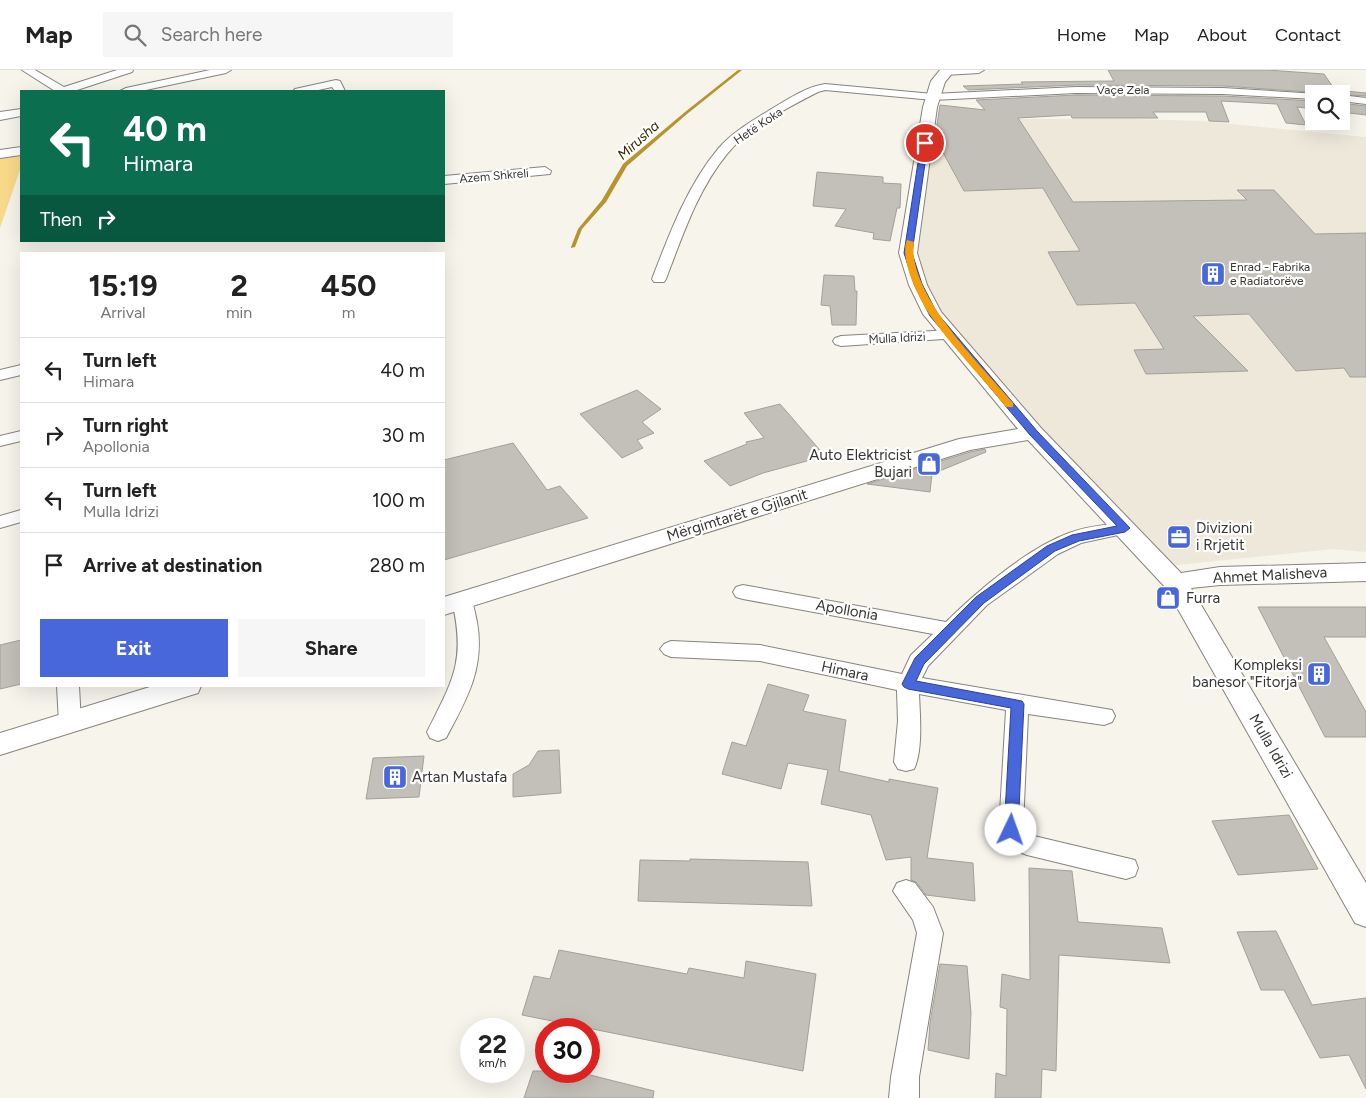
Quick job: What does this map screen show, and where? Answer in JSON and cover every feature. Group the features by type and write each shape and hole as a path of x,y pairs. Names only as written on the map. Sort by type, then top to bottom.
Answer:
{"street":[{"path":"27,70 60,90"},
{"path":"65,90 128,70"},
{"path":"131,90 226,70"},
{"path":"309,90 338,87 336,70"},
{"path":"947,71 979,70"},
{"name":"Mulla Idrizi","path":"947,71 938,81 933,97 908,253 918,284 933,314 1033,433 1125,528 1174,582 1233,680 1366,913"},
{"name":"Hetë Koka","path":"659,279 683,221 710,171 723,151 747,130 815,89 846,89 933,97"},
{"name":"Vaçe Zela","path":"933,97 1076,90 1223,90 1305,95"},
{"path":"1350,99 1366,100"},
{"path":"0,116 20,113"},
{"path":"0,154 20,151"},
{"name":"Azem Shkreli","path":"445,180 545,171"},
{"name":"Mulla Idrizi","path":"841,341 952,335"},
{"path":"0,374 20,370"},
{"name":"Mërgimtarët e Gjilanit","path":"453,604 967,444 1033,433"},
{"path":"0,441 20,436"},
{"path":"0,522 20,516"},
{"path":"906,762 909,720 908,684 919,661 980,600 1051,548 1076,538 1125,528"},
{"name":"Ahmet Malisheva","path":"1174,582 1220,576 1366,572"},
{"name":"Apollonia","path":"743,592 950,630"},
{"path":"438,732 466,674 470,648 467,621 453,604"},
{"name":"Himara","path":"671,649 760,653 908,684 1017,704 1104,716"},
{"path":"68,687 70,723"},
{"path":"0,744 185,687"},
{"path":"1017,704 1011,830 1027,845 1126,868"},
{"path":"904,1098 905,1077 930,933 924,915 906,891"}],"shaded area":[{"path":"1010,119 1201,121 1366,137 1366,552 1333,549 1167,566 952,335 908,253 927,126 943,122"},
{"path":"20,154 20,170 0,228 0,158"}],"building":[{"path":"1108,70 1267,70 1324,74 1332,85 1305,85 1305,92 1223,86 1076,85 968,90 963,86 1023,84 1021,82 1114,81"},
{"path":"1350,91 1366,93 1366,96 1350,95"},
{"path":"1076,95 1223,96 1305,101 1305,108 1297,107 1305,125 1286,123 1277,104 1221,101 1229,122 1209,121 1206,112 1153,112 1158,118 1072,118 1071,115 1018,118 1073,202 1247,200 1237,190 1274,190 1315,234 1366,233 1366,377 1350,377 1344,368 1296,371 1249,314 1193,316 1248,371 1146,374 1134,350 1164,349 1135,303 1077,305 1048,252 1080,251 1043,188 964,191 935,138 940,105 985,110 976,100"},
{"path":"1350,104 1366,106 1366,115 1350,113"},
{"path":"817,172 883,177 883,183 901,184 900,208 897,208 890,241 873,239 874,233 835,226 846,209 813,206"},
{"path":"824,275 854,276 855,291 857,291 856,325 832,325 830,306 821,305"},
{"path":"637,390 661,409 642,422 654,433 637,440 643,448 622,458 580,414"},
{"path":"780,404 825,456 763,473 730,486 704,461 747,444 746,442 764,438 744,413"},
{"path":"513,443 547,490 560,486 588,518 445,560 445,460"},
{"path":"985,449 986,452 932,474 930,492 867,484 970,452"},
{"name":"Kompleksi banesor \"Fitorja\"","path":"1258,607 1366,607 1366,637 1324,637 1366,712 1366,737 1325,737"},
{"path":"20,640 20,684 0,689 0,645"},
{"path":"768,684 809,695 803,711 846,720 839,771 889,782 889,779 938,788 927,858 973,863 975,901 926,895 916,882 911,880 911,857 886,860 871,815 821,804 828,770 788,763 781,789 722,774 732,742 746,746"},
{"path":"559,750 561,793 513,797 513,774 529,765 538,751"},
{"name":"Artan Mustafa","path":"424,756 419,797 366,799 373,758"},
{"path":"1289,815 1318,869 1238,875 1212,821"},
{"path":"690,859 808,862 812,906 638,901 640,860 690,861"},
{"path":"1029,868 1072,871 1078,922 1162,928 1170,963 1059,955 1056,1071 1042,1069 1041,1098 995,1098 996,1073 1006,1076 1007,1009 1000,1007 1002,974 1030,980"},
{"path":"1276,931 1312,1005 1366,998 1366,1089 1349,1055 1320,1058 1284,990 1261,990 1237,932"},
{"path":"559,950 687,974 689,968 744,978 746,961 816,974 803,1071 600,1031 600,1018 537,1018 522,1015 534,976 550,979"},
{"path":"940,964 967,966 971,1013 969,1059 928,1050 930,1023"},
{"path":"533,1071 535,1071 535,1083 600,1083 600,1078 654,1091 653,1098 524,1098"}],"waterway":[{"name":"Mirusha","path":"573,247 580,229 604,201 625,165 740,70"}],"slow traffic":[{"path":"910,242 908,253 918,284 933,314 1009,405"}],"place":[{"name":"Enrad - Fabrika e Radiatorëve","path":"1213,274"},
{"name":"Auto Elektricist Bujari","path":"929,464"},
{"name":"Divizioni i Rrjetit","path":"1179,537"},
{"name":"Furra","path":"1168,598"},
{"name":"Kompleksi banesor \"Fitorja\"","path":"1319,674"},
{"name":"Artan Mustafa","path":"395,777"}],"route":[{"path":"925,143 908,253 918,284 933,314 1033,433 1125,528 1076,538 1051,548 980,600 919,661 908,684 1017,704 1011,830"}]}
